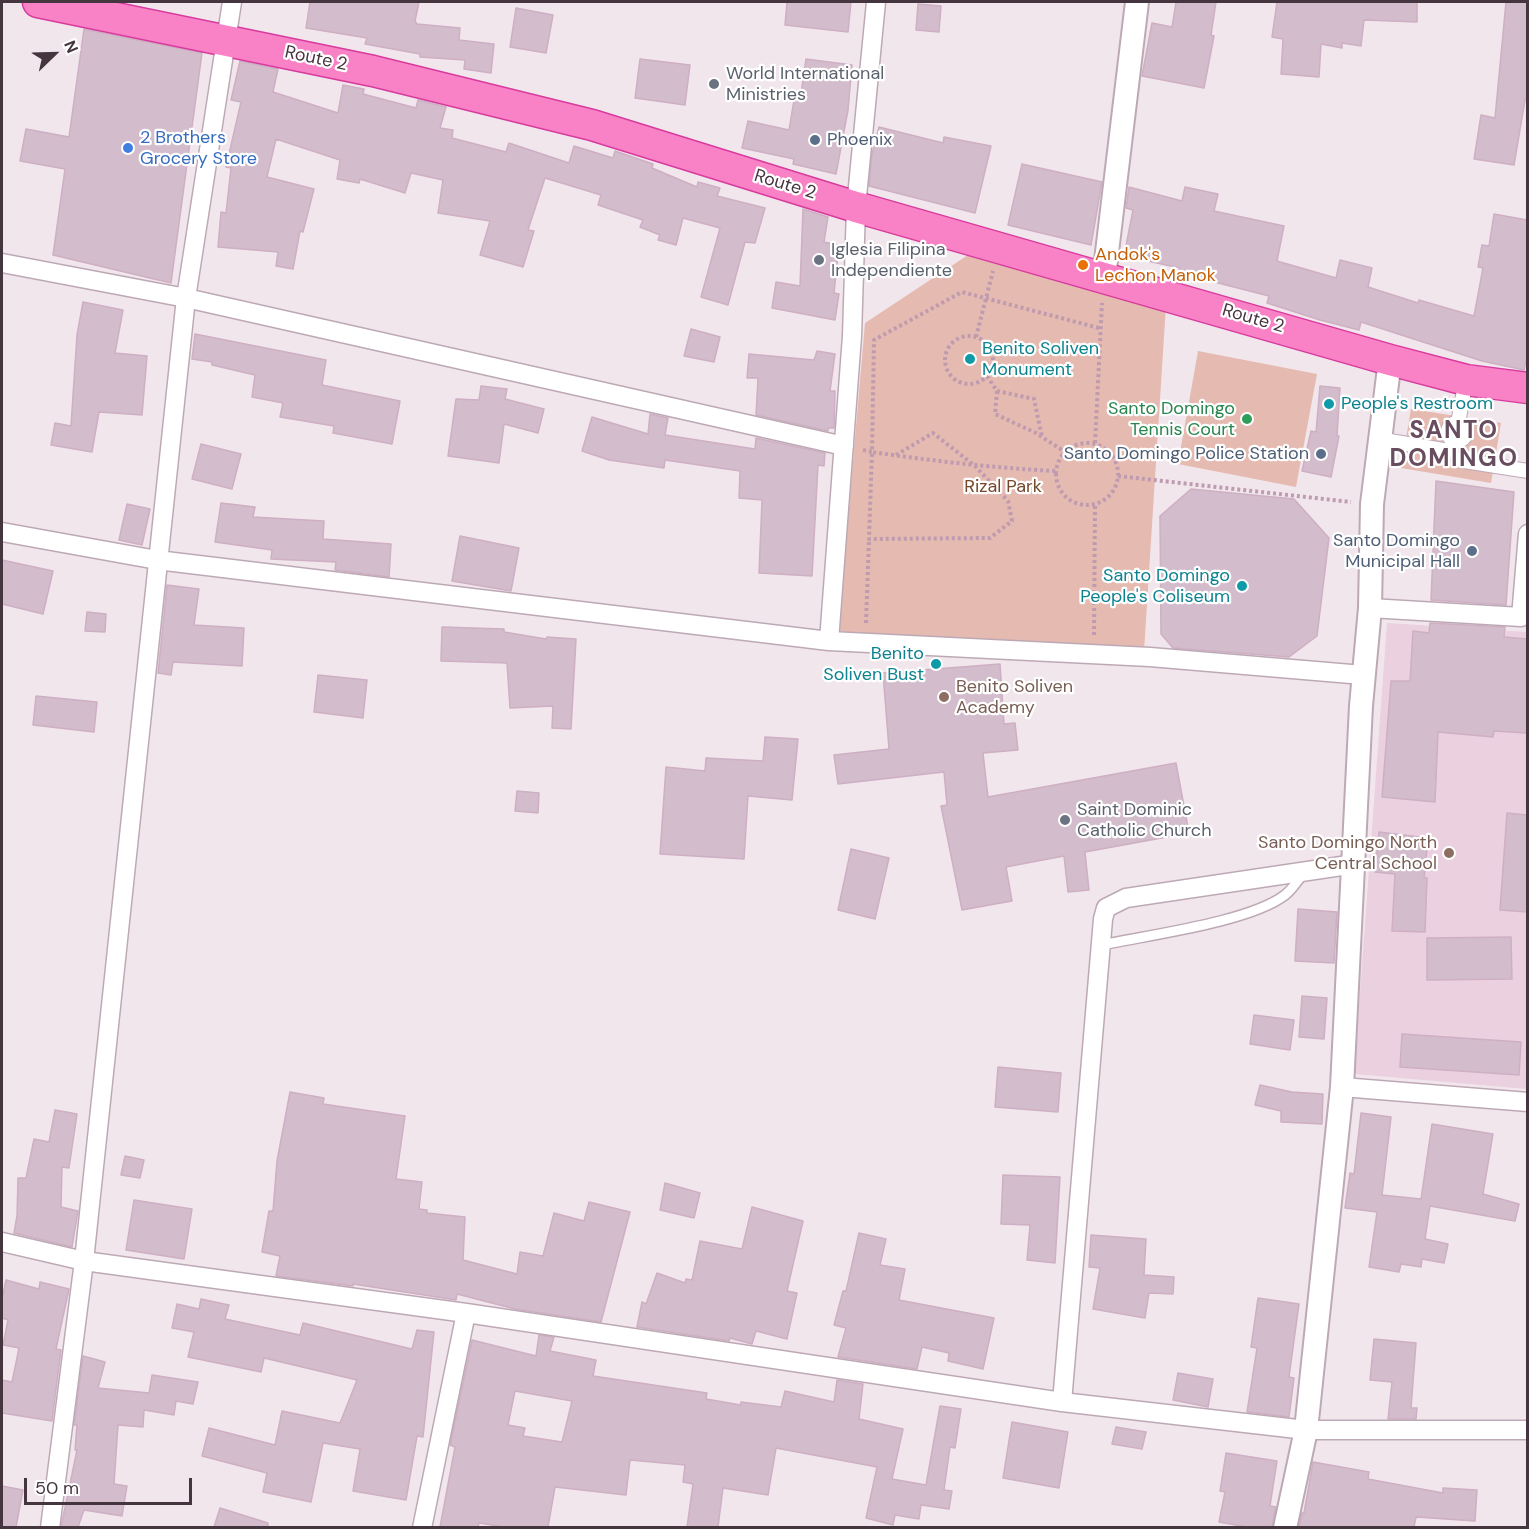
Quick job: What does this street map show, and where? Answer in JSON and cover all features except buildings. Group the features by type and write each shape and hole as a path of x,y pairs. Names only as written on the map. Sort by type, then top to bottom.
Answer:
{"highway":[{"name":"Route 2","path":"38,2 374,71 592,126 856,207 1390,360 1466,380 1527,388"}],"street":[{"path":"50,1527 84,1261 186,298 232,2"},
{"path":"829,641 852,336 856,207 876,2"},
{"path":"1104,277 1137,2"},
{"path":"2,263 186,298 844,446"},
{"path":"1285,1527 1306,1430 1342,1087 1363,675 1370,608 1372,504 1390,360"},
{"path":"1455,452 1466,433 1465,427 1458,423 1466,380"},
{"path":"1378,444 1455,452 1527,463"},
{"path":"1455,452 1527,471"},
{"path":"2,532 157,560 829,641 1150,657 1363,675"},
{"path":"1370,608 1524,617 1527,534"},
{"path":"1062,1402 1103,919 1106,908 1126,898 1355,864"},
{"path":"1342,1087 1527,1102"},
{"path":"2,1242 84,1261 466,1313 1062,1402 1306,1430 1527,1430"},
{"path":"422,1527 466,1313"}],"lane":[{"path":"1102,945 1264,908 1286,894 1305,872"}],"path":[{"path":"976,337 988,299 997,247"},
{"path":"1095,443 1099,328 1104,277"},
{"path":"866,627 874,340 962,292 1099,328"},
{"path":"976,337 989,347 992,354 993,362 987,376 981,381 965,384 952,376 946,362 949,348 961,338 976,337"},
{"path":"987,376 997,392 995,414 1042,437 1065,452"},
{"path":"997,392 1034,399 1042,437"},
{"path":"868,538 990,538 1012,521 1008,501 975,466 933,434 896,455"},
{"path":"1084,442 1095,443 1112,456 1117,465 1118,476 1111,494 1095,504 1085,505 1067,498 1061,490 1056,471 1065,452 1084,442"},
{"path":"844,446 975,466 1056,471"},
{"path":"1118,476 1372,504"},
{"path":"1094,643 1095,504"}],"shaded area":[{"name":"Santo Domingo North Central School","path":"1387,623 1527,632 1527,1089 1354,1074"}],"green space":[{"name":"Rizal Park","path":"977,249 1166,305 1144,651 838,634 865,323"},
{"name":"Santo Domingo Tennis Court","path":"1198,351 1317,374 1296,487 1178,464"},
{"path":"1411,409 1501,423 1491,483 1401,468"}],"place":[{"name":"World International Ministries","path":"714,84"},
{"name":"Phoenix","path":"815,140"},
{"name":"2 Brothers Grocery Store","path":"128,148"},
{"name":"Iglesia Filipina Independiente","path":"819,260"},
{"name":"Andok's Lechon Manok","path":"1083,265"},
{"name":"Benito Soliven Monument","path":"970,359"},
{"name":"People's Restroom","path":"1329,404"},
{"name":"Santo Domingo Tennis Court","path":"1247,419"},
{"name":"Santo Domingo Police Station","path":"1321,454"},
{"name":"Santo Domingo Municipal Hall","path":"1472,551"},
{"name":"Santo Domingo People's Coliseum","path":"1242,586"},
{"name":"Benito Soliven Bust","path":"936,664"},
{"name":"Benito Soliven Academy","path":"944,697"},
{"name":"Saint Dominic Catholic Church","path":"1065,820"},
{"name":"Santo Domingo North Central School","path":"1449,853"}],"district":[{"name":"SANTO DOMINGO","path":"1454,446"}]}
